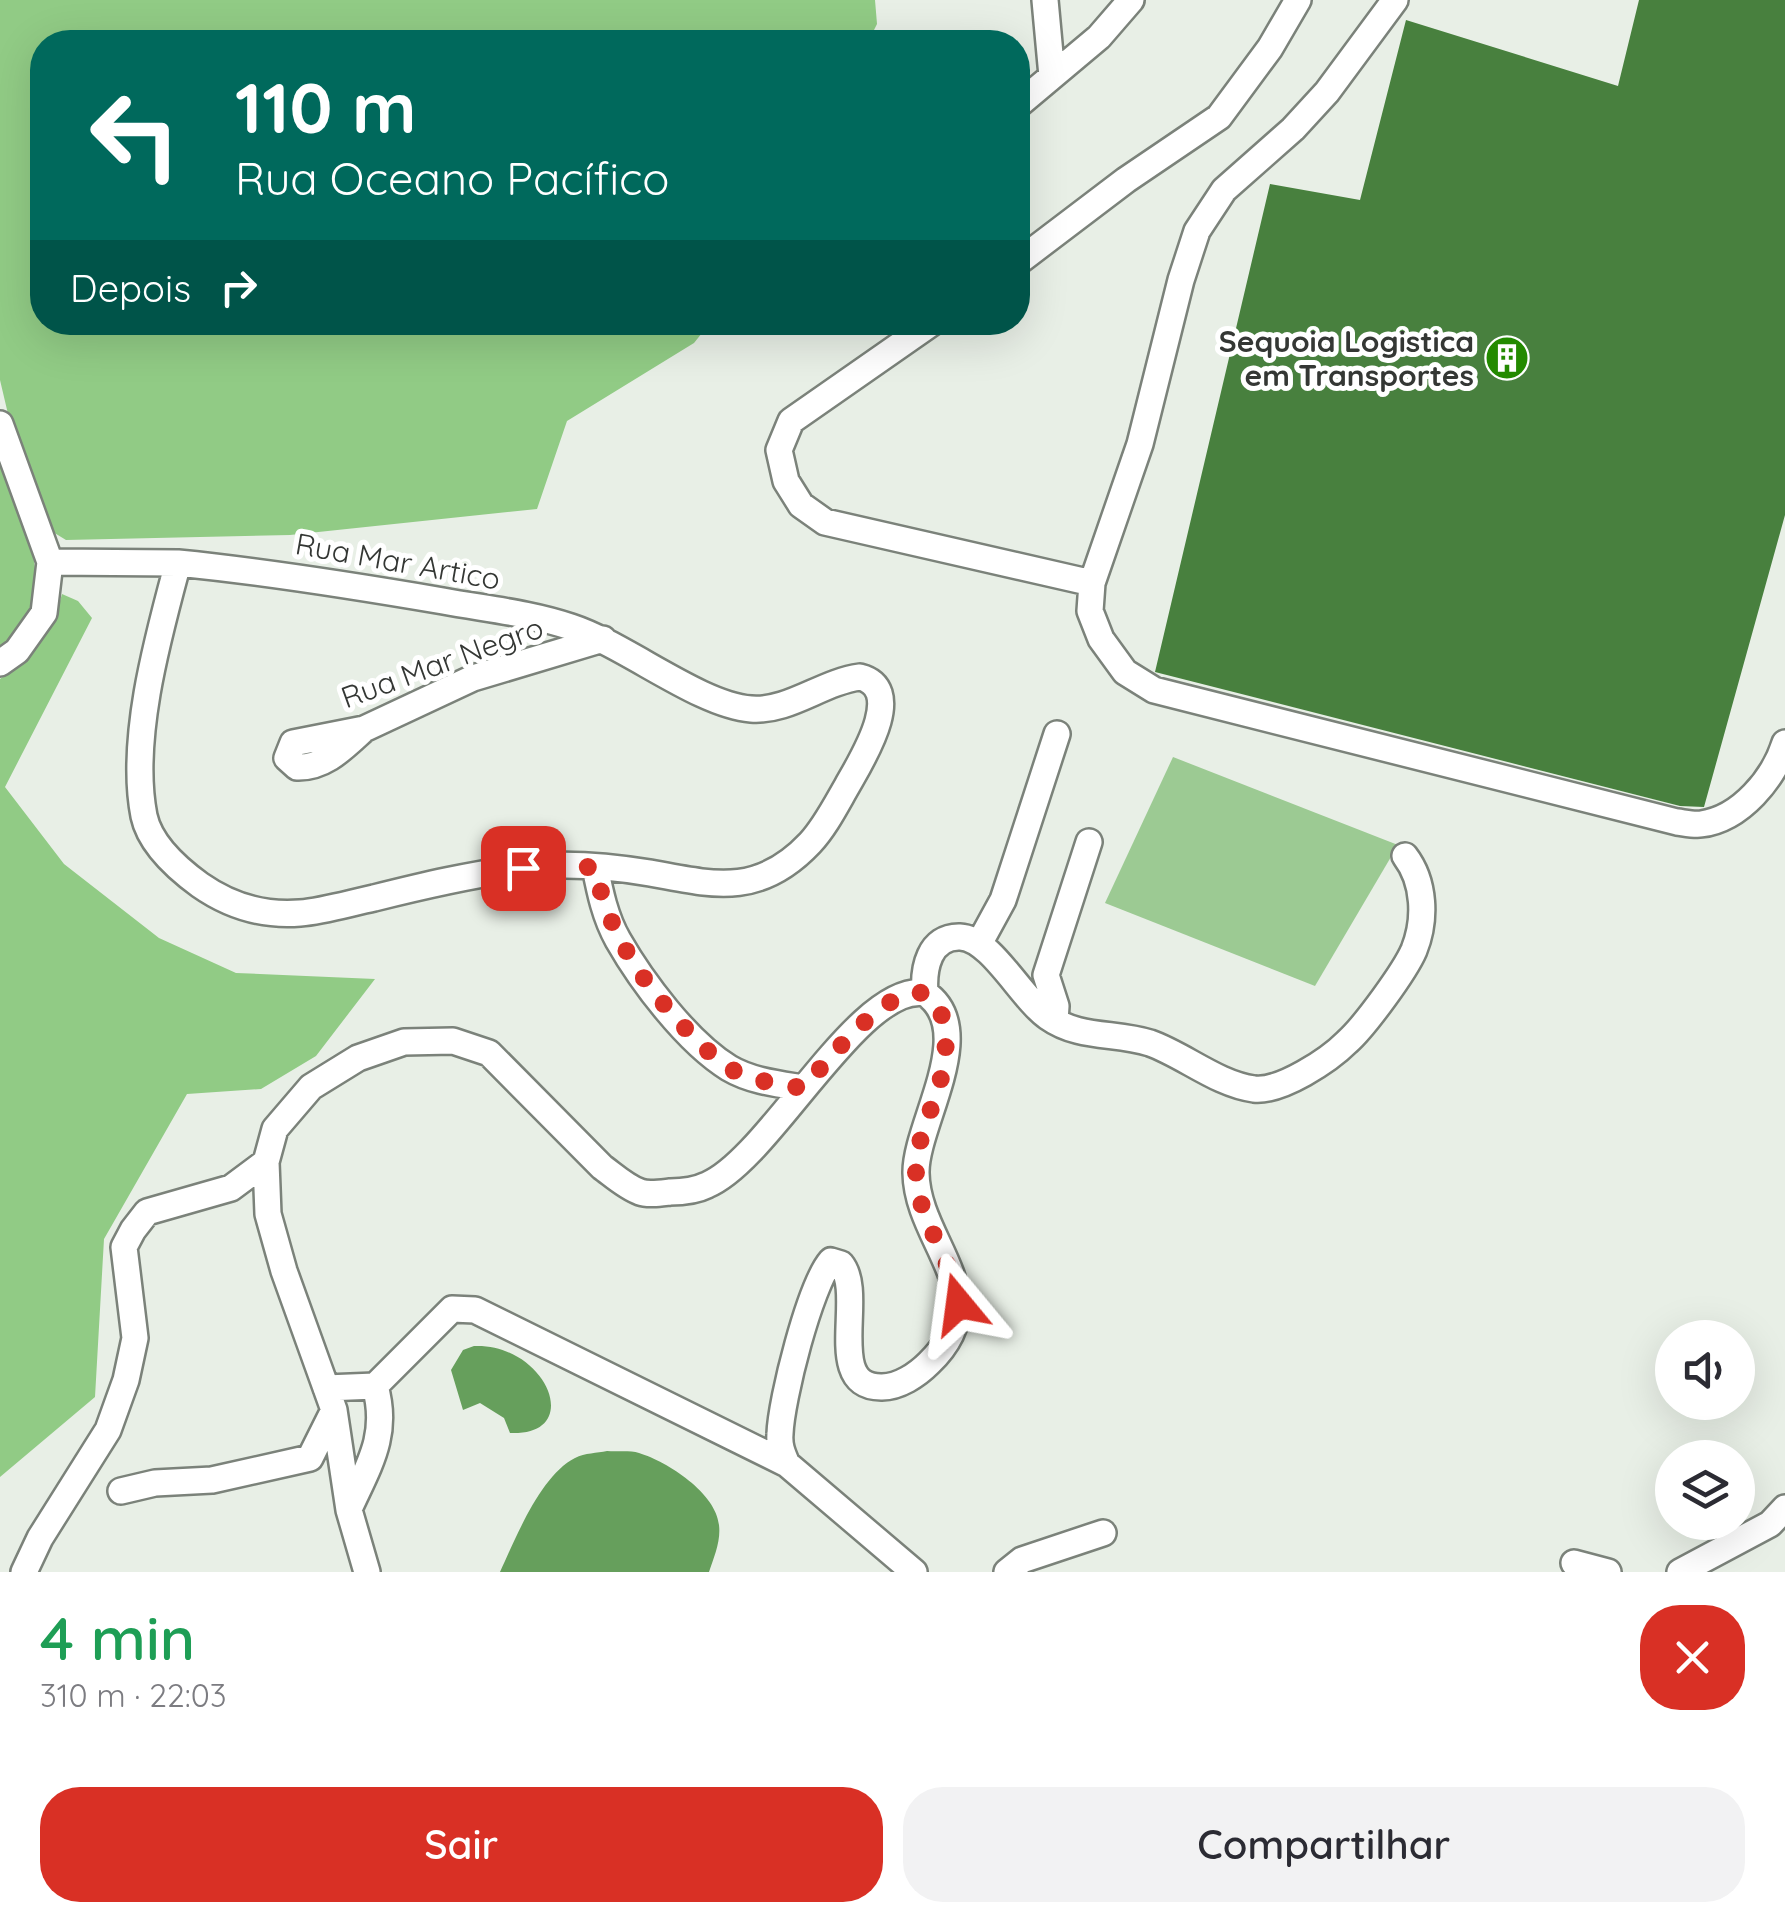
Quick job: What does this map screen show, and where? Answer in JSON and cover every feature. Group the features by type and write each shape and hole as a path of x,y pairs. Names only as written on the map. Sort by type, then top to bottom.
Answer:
{"street":[{"path":"1044,0 1052,76"},
{"path":"1030,94 1100,36 1131,0"},
{"path":"1030,253 1126,180 1219,117 1270,48 1298,0"},
{"path":"1395,0 1326,92 1293,129 1224,190 1197,231 1134,462 1092,582 1090,611 1112,658 1125,672 1154,690 1677,822 1701,824 1723,818 1760,789 1785,743"},
{"path":"914,335 791,421 779,450 786,481 801,505 825,522 1092,582"},
{"path":"0,424 50,562 44,612 16,651 0,663"},
{"name":"Rua Mar Artico","path":"50,562 178,564 296,575 519,614 603,639 738,708 757,710 782,705 860,677 870,680 879,691 882,704 878,722 831,813 810,842 782,866 753,882 724,886 595,867"},
{"path":"178,564 150,666 141,764 144,819 162,851 184,873 246,909 302,913 523,868 595,867 601,900 617,938 659,998 697,1041 729,1068 760,1081 803,1088"},
{"name":"Rua Mar Negro","path":"302,740 364,729 473,678 603,639"},
{"path":"979,944 1003,900 1057,734"},
{"path":"1055,1021 1056,1006 1046,976 1089,842"},
{"path":"925,993 926,963 944,940 958,936 979,944 1030,1002 1074,1031 1146,1042 1256,1089 1278,1085 1310,1070 1348,1042 1413,951 1422,915 1419,883 1405,856"},
{"path":"368,1572 349,1510 330,1399 284,1272 268,1214 266,1162 275,1129 311,1087 358,1058 404,1042 453,1041 489,1053 602,1166 642,1193 677,1192 708,1185 737,1165 863,1024 895,997 913,991 925,993 941,1011 946,1046 939,1087 917,1152 916,1174 918,1197 955,1280 959,1304 952,1329 938,1355 912,1376 883,1388 867,1384 854,1372 848,1353 848,1274 840,1264 831,1262 819,1281 786,1389 780,1448 786,1464"},
{"path":"24,1572 40,1538 108,1430 126,1380 135,1338 124,1247 133,1230 147,1212 232,1188 266,1162"},
{"path":"330,1399 375,1386 452,1309 474,1310 786,1464 914,1572"},
{"path":"349,1510 376,1450 382,1410 375,1386"},
{"path":"121,1490 155,1483 212,1480 310,1458 330,1399"},
{"path":"1680,1572 1770,1524 1785,1508"},
{"path":"1008,1572 1022,1560 1103,1533"},
{"path":"1574,1563 1608,1572"}],"shaded area":[{"path":"0,0 875,0 874,30 30,30 30,335 700,335 694,343 567,421 537,509 290,535 66,540 48,529 12,431 0,380"},
{"path":"0,462 27,535 36,583 32,606 21,627 0,647"},
{"path":"62,594 78,601 92,618 5,787 64,864 159,938 236,973 375,979 316,1056 261,1089 187,1094 104,1239 95,1397 0,1477 0,679 39,642"},
{"path":"1173,757 1398,845 1315,986 1105,903"},
{"path":"474,1346 499,1349 521,1359 537,1373 548,1390 551,1406 547,1420 533,1430 510,1433 504,1418 480,1403 463,1410 451,1370 463,1350"},
{"path":"607,1451 651,1457 700,1491 716,1513 719,1525 717,1549 709,1572 500,1572 531,1508 551,1478 575,1458"}],"building":[{"name":"Sequoia Logistica em Transportes","path":"1639,0 1785,0 1785,515 1704,807 1680,806 1155,672 1270,184 1360,200 1406,20 1618,86"}],"place":[{"name":"Sequoia Logistica em Transportes","path":"1507,358"}],"route":[{"path":"523,868 595,867 601,900 617,938 640,974 697,1041 729,1068 760,1081 803,1088 863,1024 895,997 913,991 932,997 946,1030 945,1060 917,1152 918,1197 955,1280 959,1304"}]}
